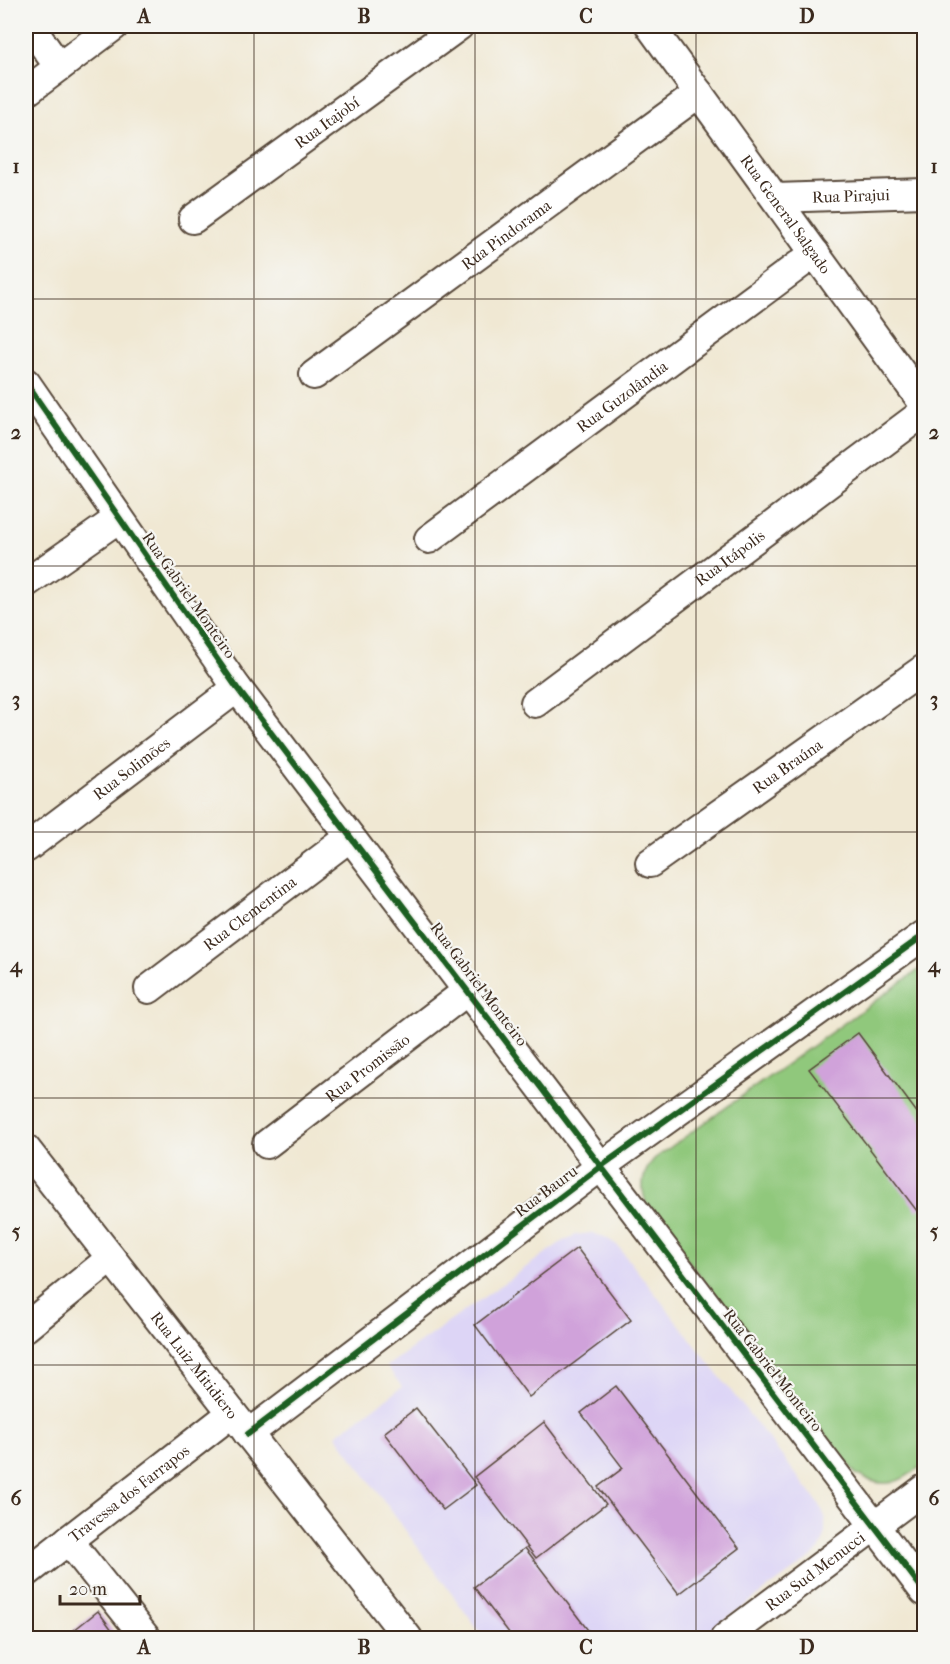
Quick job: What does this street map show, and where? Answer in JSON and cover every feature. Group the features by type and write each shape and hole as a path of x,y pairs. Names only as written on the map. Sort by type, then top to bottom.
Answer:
{"street":[{"path":"30,26 60,67"},
{"path":"26,92 114,26"},
{"name":"Rua Itajobí","path":"193,219 459,26"},
{"name":"Rua General Salgado","path":"650,26 924,404"},
{"name":"Rua Pindorama","path":"314,375 699,93"},
{"name":"Rua Pirajui","path":"776,198 924,193"},
{"name":"Rua Guzolândia","path":"429,539 815,253"},
{"name":"Rua Gabriel Monteiro","path":"26,383 237,688 924,1591"},
{"name":"Rua Itápolis","path":"535,703 924,412"},
{"path":"26,583 119,518"},
{"name":"Rua Braúna","path":"650,863 924,669"},
{"name":"Rua Solimões","path":"26,848 237,688"},
{"name":"Rua Clementina","path":"149,989 350,837"},
{"name":"Rua Bauru","path":"240,1423 924,935"},
{"name":"Rua Promissão","path":"267,1144 467,991"},
{"name":"Rua Luiz Mitidiero","path":"26,1149 408,1638"},
{"path":"26,1327 111,1258"},
{"name":"Travessa dos Farrapos","path":"26,1573 68,1540 240,1423"},
{"name":"Rua Sud Menucci","path":"725,1638 924,1489"},
{"path":"68,1540 146,1638"}],"shaded area":[{"path":"591,1233 605,1237 617,1245 820,1505 825,1517 825,1536 820,1548 812,1557 699,1638 484,1638 336,1435 402,1387 387,1366 563,1241 576,1235"}],"green space":[{"path":"924,966 924,1464 899,1480 884,1483 856,1474 651,1213 643,1192 643,1185 646,1172 654,1159"}],"building":[{"path":"858,1033 924,1122 924,1205 917,1211 809,1069"},
{"path":"577,1248 631,1320 529,1397 475,1325"},
{"path":"616,1386 739,1548 679,1594 598,1487 623,1468 581,1413"},
{"path":"416,1408 476,1485 443,1510 384,1433"},
{"path":"544,1422 606,1504 536,1558 474,1477"},
{"path":"525,1548 594,1638 513,1638 474,1587"},
{"path":"98,1611 118,1638 64,1638"}],"cycle path":[{"path":"26,383 237,688 924,1591"},
{"path":"248,1434 600,1167 924,935"}]}
